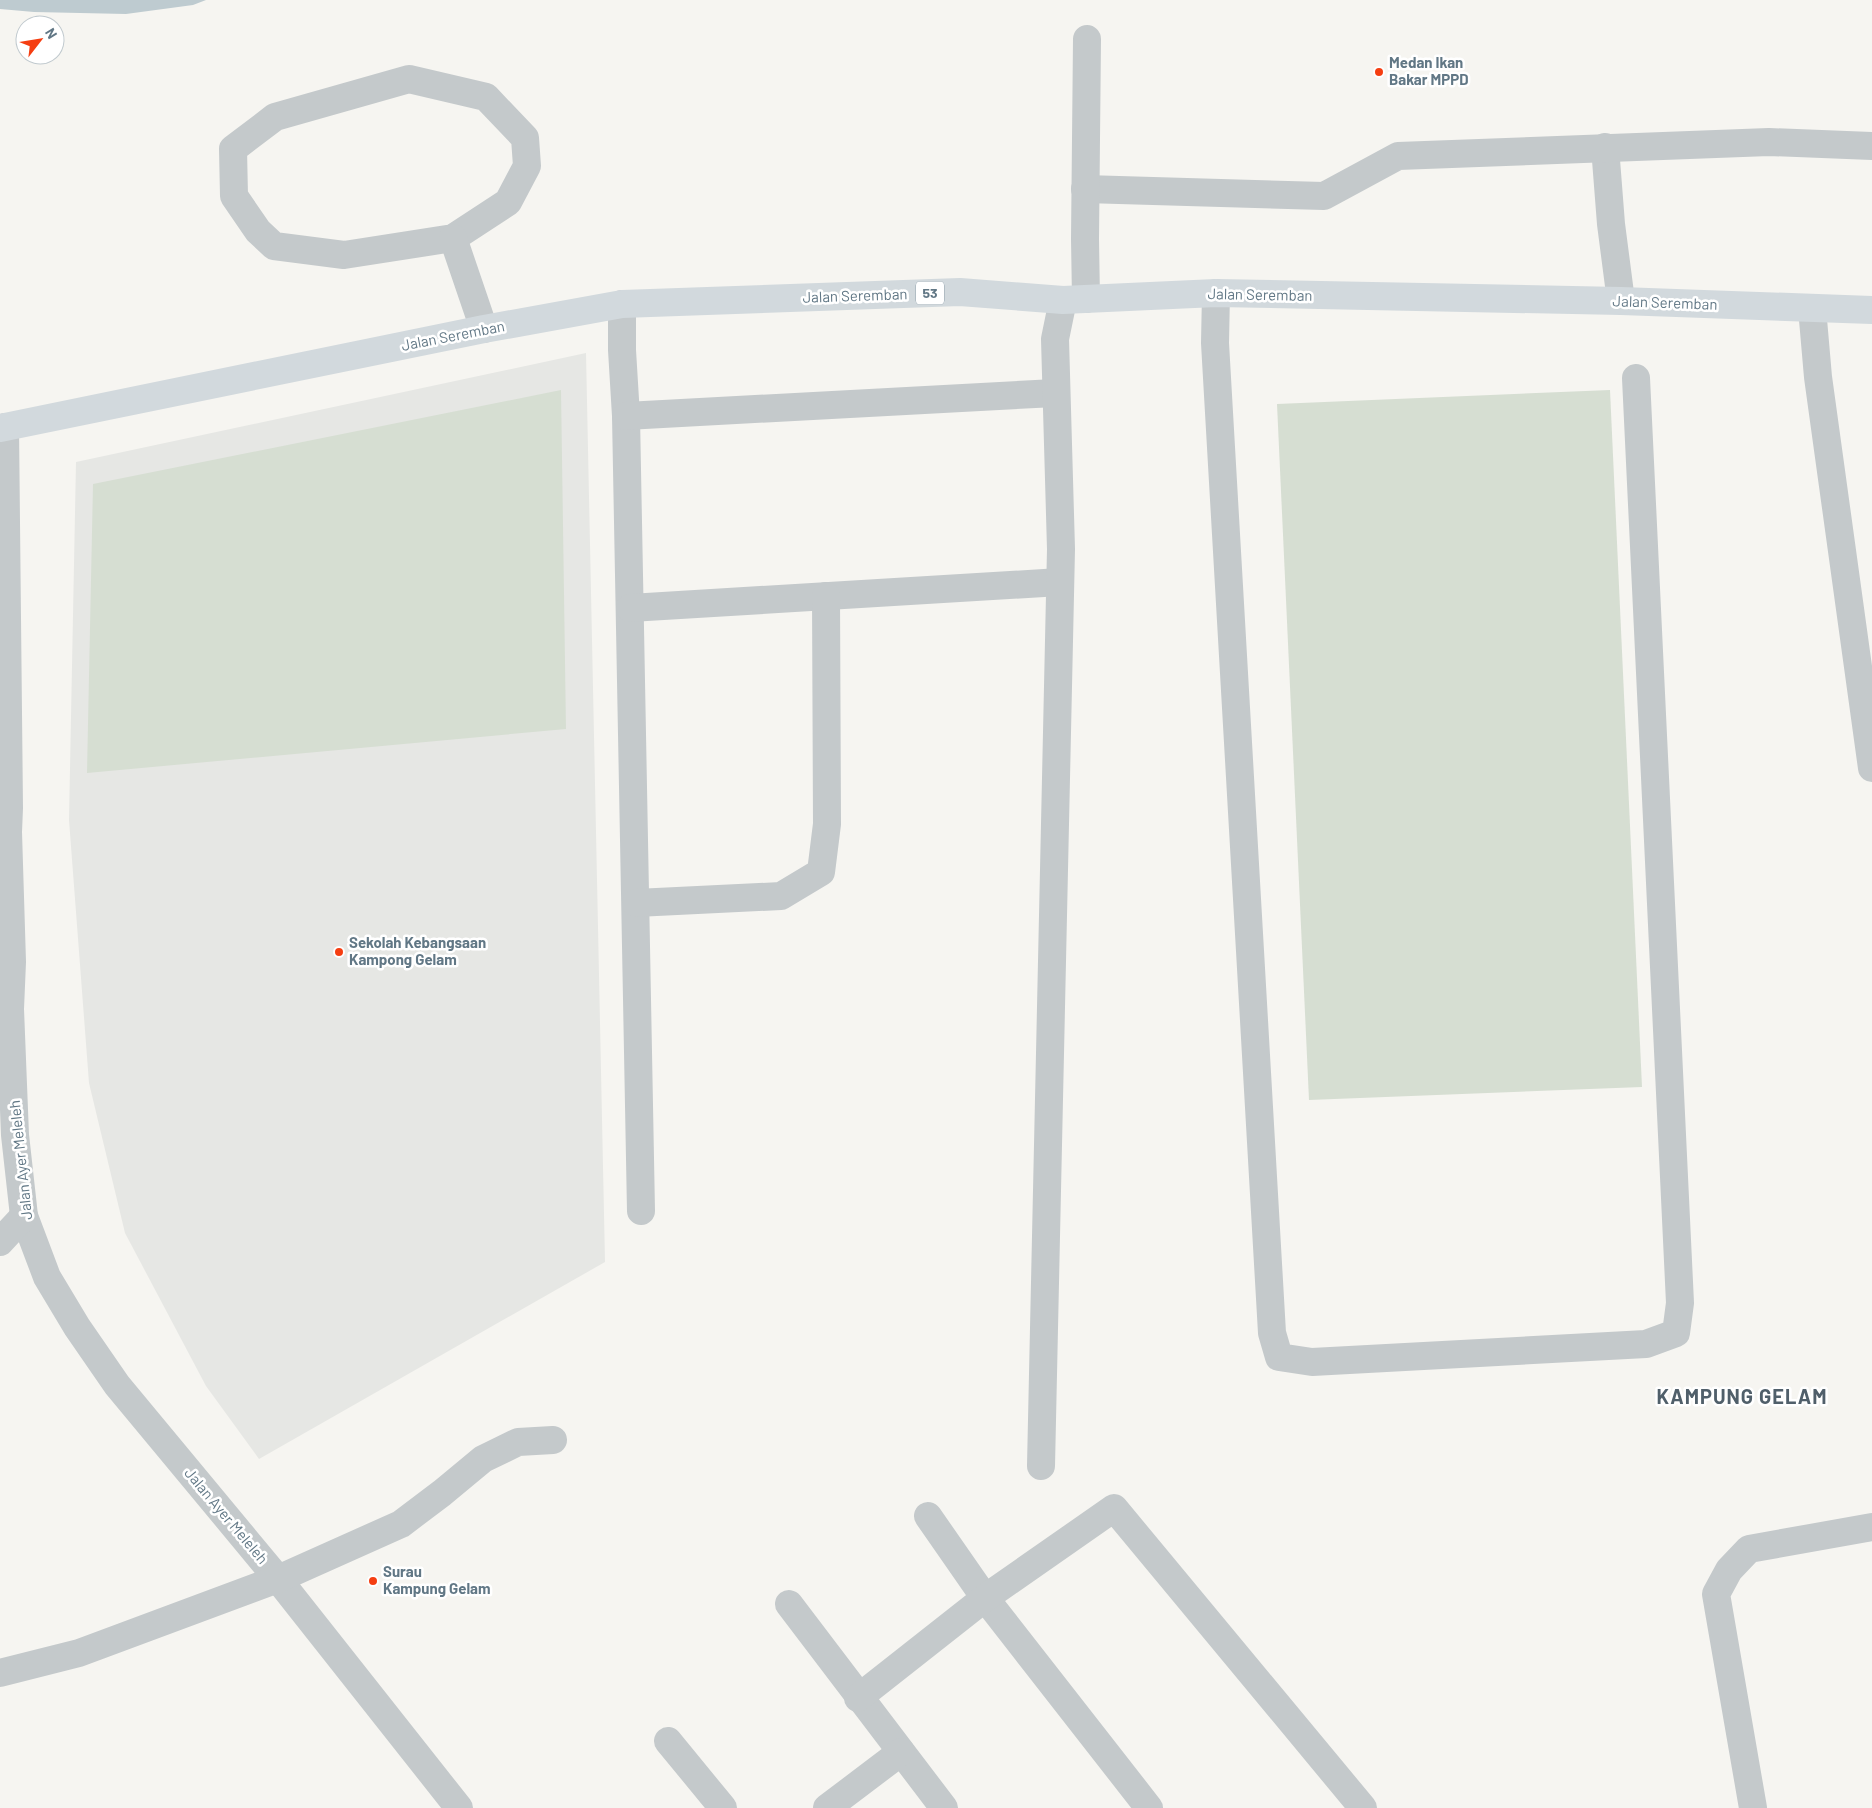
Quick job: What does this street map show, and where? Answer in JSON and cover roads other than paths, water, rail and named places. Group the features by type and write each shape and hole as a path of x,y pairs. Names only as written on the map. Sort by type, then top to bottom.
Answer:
{"main road":[{"name":"Jalan Seremban","path":"2,427 484,329 622,304 960,292 1075,299 1216,293 1621,301 1872,310"}],"street":[{"path":"1041,1466 1061,549 1055,393 1055,339 1075,299 1085,189 1087,39"},
{"path":"409,79 486,97 525,138 527,166 508,202 454,238 344,255 274,246 258,231 234,196 233,149 276,117 409,79"},
{"path":"1085,189 1324,196 1398,156 1769,142 1872,146"},
{"path":"1605,147 1611,224 1621,301"},
{"path":"454,238 484,329"},
{"path":"1216,293 1216,353 1272,1333 1279,1357 1312,1362 1646,1344 1676,1333 1680,1303 1636,378"},
{"path":"622,304 622,350 626,416 641,1211"},
{"path":"1812,308 1818,377 1872,768"},
{"path":"626,416 1055,393"},
{"name":"Jalan Ayer Meleleh","path":"2,427 8,832 12,962 10,1010 15,1136 24,1216 47,1277 77,1327 116,1385 278,1579 459,1808"},
{"path":"630,608 1060,582"},
{"path":"636,902 781,896 822,872 827,824 826,596"},
{"path":"0,1242 24,1216"},
{"path":"0,1673 79,1653 278,1579 401,1524 483,1459 518,1442 553,1440"},
{"path":"858,1698 985,1598 1114,1508 1363,1808"},
{"path":"928,1516 985,1598 1149,1808"},
{"path":"1753,1808 1716,1594 1729,1570 1749,1550 1872,1527"},
{"path":"789,1604 858,1698 944,1808"},
{"path":"668,1741 723,1808"},
{"path":"826,1808 901,1752"}],"place":[{"name":"Medan Ikan Bakar MPPD","path":"1379,72"},
{"name":"Sekolah Kebangsaan Kampong Gelam","path":"339,952"},
{"name":"Surau Kampung Gelam","path":"373,1581"}],"district":[{"name":"KAMPUNG GELAM","path":"1742,1397"}]}
